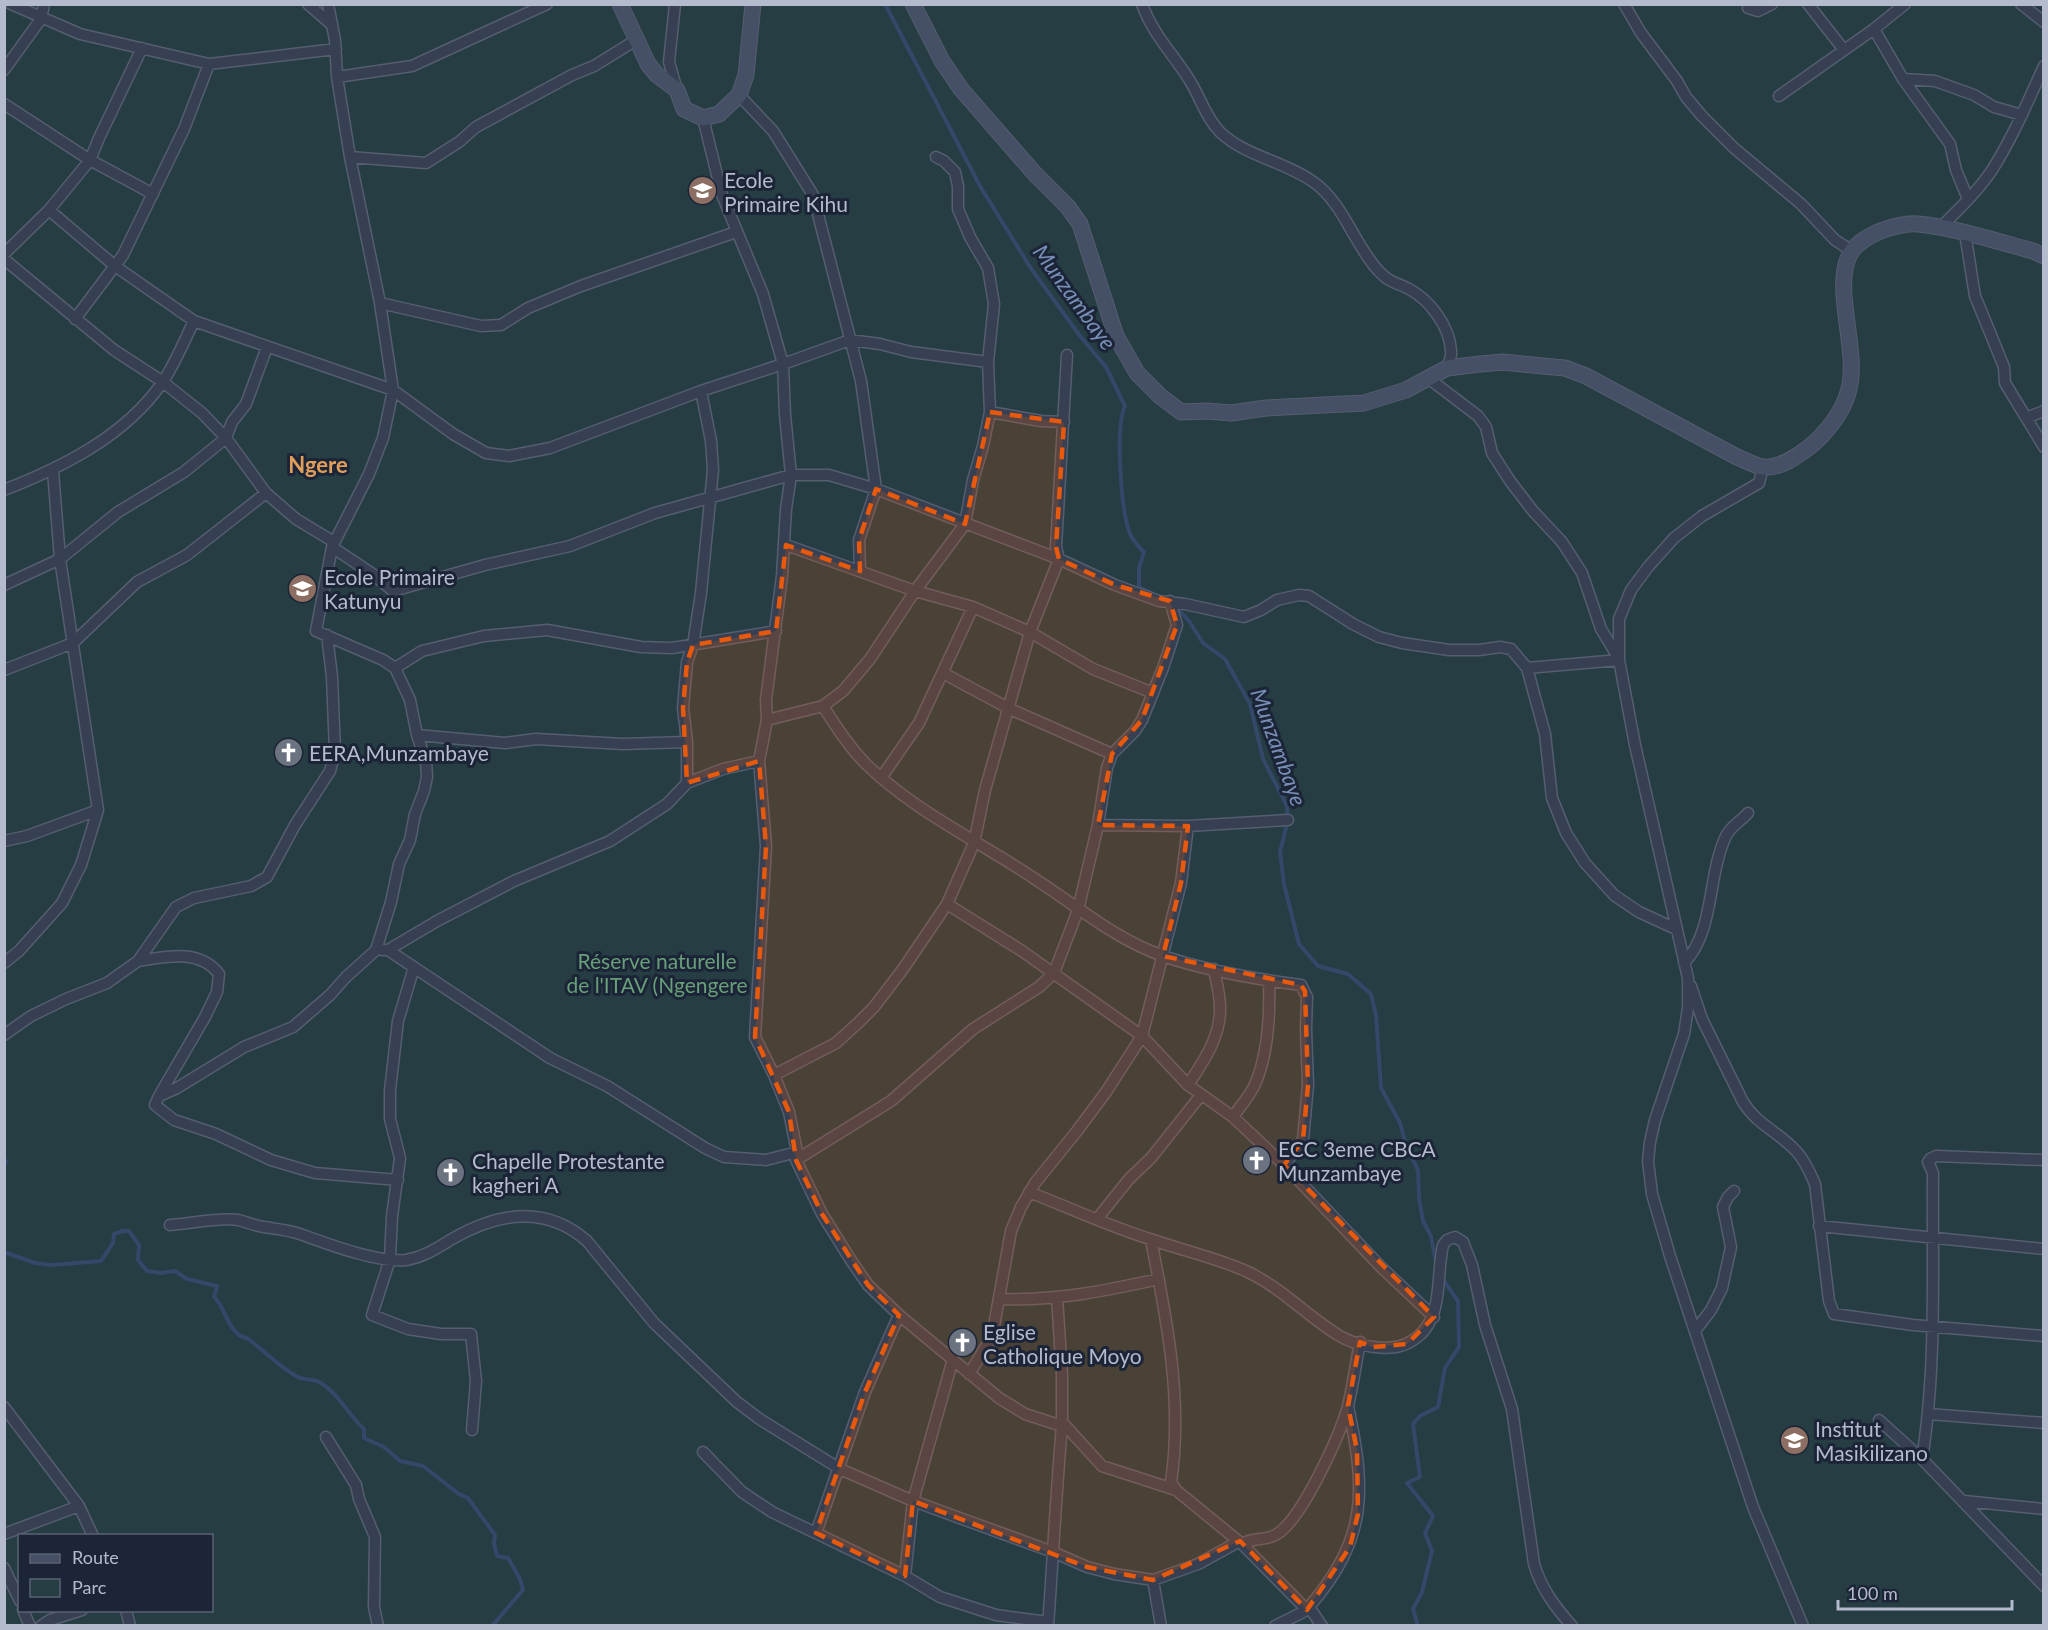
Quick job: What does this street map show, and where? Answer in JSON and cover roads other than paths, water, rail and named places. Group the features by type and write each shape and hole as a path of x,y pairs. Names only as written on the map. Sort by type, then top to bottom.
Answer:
{"street":[{"path":"11,4 80,34 209,64 336,49"},
{"path":"4,70 41,19 44,4"},
{"path":"308,4 332,25"},
{"path":"159,1096 177,1088 244,1047 293,1027 376,950 391,902 399,864 410,840 415,814 426,784 426,760 417,735 410,700 395,668 383,660 316,631 333,545 369,474 383,438 393,390 380,303 350,157 328,4"},
{"path":"337,77 412,66 547,4"},
{"path":"620,4 648,64 657,75 677,90"},
{"path":"675,4 669,62 684,109 703,118 719,114 740,94 746,75 753,4"},
{"path":"913,4 942,61 961,89 1035,174 1068,207 1080,224 1116,336 1137,373 1160,396 1181,412 1231,413 1266,408 1364,403 1406,390 1447,368 1503,363 1565,368 1615,391 1737,457 1763,467 1786,463 1810,447 1842,409 1849,389 1852,366 1844,297 1849,256 1866,238 1896,226 1917,224 1965,233 2033,251 2043,256"},
{"path":"1142,4 1146,16 1172,58 1190,81 1219,130 1237,146 1286,165 1313,182 1332,198 1374,266 1388,281 1410,290 1432,309 1446,332 1452,352 1447,368"},
{"path":"1624,4 1641,33 1702,116 1734,148 1801,204 1835,240 1852,251"},
{"path":"1748,8 1758,11 1772,4"},
{"path":"1808,4 1844,50"},
{"path":"1779,96 1874,29 1905,4"},
{"path":"2021,4 2043,22"},
{"path":"1874,29 1903,79 1950,144 1956,170 1968,200"},
{"path":"350,157 426,163 459,142 476,127 572,75 594,66 636,40"},
{"path":"4,254 49,210 90,160 142,48"},
{"path":"75,318 123,255 184,129 209,64"},
{"path":"1940,228 1968,200 1993,169 2022,115 2043,66"},
{"path":"1903,79 1935,81 1974,95 1994,107 2022,115"},
{"path":"740,94 773,131 813,195 861,381 876,489 859,540 860,571"},
{"path":"4,104 90,160 153,194"},
{"path":"703,118 722,195 763,294 783,364 791,475 786,510 786,545 766,700 767,720 759,761 766,846 755,1036 789,1112 796,1156 822,1214 852,1262 868,1285 899,1316 999,1398 1025,1414 1062,1424 1102,1466 1176,1490"},
{"path":"767,720 823,706 843,691 870,659 915,591 965,524 990,412 988,362 994,304 993,286 988,268 970,237 958,209 958,186 955,172 944,161 936,157"},
{"path":"49,210 116,266 194,321 393,390 419,411 486,453 509,456 550,448 850,340 880,344 911,352 988,362"},
{"path":"380,303 481,326 501,325 528,308 581,286 736,232"},
{"path":"1965,233 1976,296 2004,367 2005,383 2043,447"},
{"path":"4,259 114,350 163,382 202,412 226,438 266,493 296,519 393,591 485,565 570,546 656,513 679,508 711,496 791,475 829,475 876,489 1059,559 1115,585 1164,601 1244,617 1277,600 1299,595 1309,596 1353,624 1379,637 1449,650 1500,647 1511,649 1527,668 1545,734 1552,798 1566,833 1585,863 1614,895 1639,912 1676,929"},
{"path":"4,490 53,471 135,414 163,382 194,321"},
{"path":"4,585 60,559 118,512 184,472 226,438 232,422 246,404 267,347"},
{"path":"774,1076 836,1043 874,1007 947,904 974,843 985,790 1010,709 1030,632 1059,559 1056,547 1067,355"},
{"path":"1428,378 1478,416 1486,427 1492,453 1510,481 1533,511 1562,542 1582,573 1601,629 1619,660"},
{"path":"687,783 687,742 683,708 687,662 693,645 701,592 713,470 711,441 701,392"},
{"path":"2026,418 2043,411"},
{"path":"990,412 1041,421 1064,422"},
{"path":"1763,467 1759,483 1702,516 1674,538 1631,590 1619,619 1619,660 1635,745 1688,978 1702,1019 1751,1115 1797,1152 1815,1184 1829,1301 1834,1314 1913,1325 2043,1336"},
{"path":"4,963 19,951 62,903 81,865 98,810 60,559 53,471"},
{"path":"4,669 74,643 137,582 187,555 266,493"},
{"path":"786,545 915,591 973,607 1030,632 1093,669 1153,693"},
{"path":"388,950 549,1058 607,1086 705,1148 724,1157 766,1161 796,1156 891,1101 973,1029 1039,987 1054,973 1078,910 1112,754 1135,731 1142,720 1177,625 1164,601"},
{"path":"880,778 919,723 973,607"},
{"path":"395,668 422,651 484,636 547,630 640,647 672,648 776,631"},
{"path":"4,1035 48,1007 107,983 138,961 176,907 194,898 251,886 267,877 295,825 330,771 335,752 332,677 327,636"},
{"path":"1527,668 1619,660"},
{"path":"943,673 1010,709 1112,754"},
{"path":"823,706 848,744 880,778 974,843 1036,879 1078,910 1140,946 1163,956 1269,981 1301,985 1307,997 1308,1085 1304,1140 1284,1166"},
{"path":"417,735 505,743 536,739 623,744 687,742"},
{"path":"376,950 388,950 437,921 514,881 610,841 641,818 667,804 687,783 723,769 759,761"},
{"path":"4,841 27,836 98,810"},
{"path":"1684,963 1697,946 1703,929 1714,871 1726,836 1732,827 1748,813"},
{"path":"1098,825 1188,826 1288,820"},
{"path":"969,1374 992,1337 1011,1231 1029,1192 1106,1092 1142,1036 1181,883 1188,826"},
{"path":"947,904 1054,973 1142,1036 1188,1085 1233,1117 1284,1166 1381,1267 1434,1317"},
{"path":"138,961 179,955 213,966 219,974 217,992 209,1009 155,1105 174,1120 216,1134 271,1160 315,1173 398,1180"},
{"path":"414,967 398,1021 390,1090 390,1119 400,1158 392,1216 390,1259 372,1315 408,1329 441,1334 471,1334 476,1381 472,1430"},
{"path":"1188,1085 1210,1052 1221,1009 1214,969"},
{"path":"1688,978 1688,1008 1684,1034 1655,1120 1648,1161 1652,1194 1670,1256 1753,1507 1803,1626"},
{"path":"1233,1117 1256,1083 1266,1042 1270,1009 1269,981"},
{"path":"1097,1219 1129,1179 1151,1158 1201,1095"},
{"path":"1922,1459 1929,1414 1932,1173 1929,1159 1936,1156 2043,1160"},
{"path":"1695,1330 1711,1310 1722,1288 1731,1247 1723,1207 1734,1191"},
{"path":"1029,1192 1151,1240 1246,1271 1298,1303 1340,1336 1373,1347 1396,1347 1407,1344 1418,1337 1434,1317 1443,1245 1447,1240 1455,1238 1463,1242 1472,1266 1485,1325 1512,1408 1534,1564 1538,1578 1548,1595 1572,1626"},
{"path":"170,1225 235,1219 262,1227 298,1233 340,1249 405,1260 422,1256 468,1231 497,1219 522,1215 557,1221 587,1241 654,1323 737,1402 761,1420 840,1469 913,1501 1053,1552 1087,1567 1153,1580 1198,1564 1247,1540 1277,1535 1292,1520 1307,1498 1348,1406 1360,1342"},
{"path":"1819,1226 2043,1249"},
{"path":"1151,1240 1174,1379 1174,1457 1171,1482 1176,1490 1240,1543 1308,1609 1322,1626"},
{"path":"1000,1299 1057,1298 1159,1279"},
{"path":"703,1452 742,1492 772,1512 905,1576 940,1598 996,1615 1048,1624 1062,1424 1062,1375 1057,1298"},
{"path":"816,1533 866,1392 899,1316"},
{"path":"905,1576 913,1501 953,1359"},
{"path":"1275,1626 1308,1609 1324,1589 1350,1547 1358,1514 1360,1493 1357,1449 1348,1406"},
{"path":"4,1407 80,1506 92,1534"},
{"path":"1929,1414 2043,1423"},
{"path":"1879,1420 1964,1501 2043,1586"},
{"path":"326,1437 356,1485 359,1499 375,1537 374,1607 378,1626"},
{"path":"1964,1501 2043,1509"},
{"path":"4,1534 80,1506"},
{"path":"4,1568 18,1598"},
{"path":"1153,1580 1161,1626"},
{"path":"24,1612 30,1626"},
{"path":"41,1626 50,1620 78,1612"}],"waterway":[{"name":"Munzambaye","path":"885,4 980,186 1030,267 1080,336 1106,367 1125,406 1120,432 1120,469 1124,507 1130,534 1144,552 1139,568 1139,587 1152,593"},
{"name":"Munzambaye","path":"1176,607 1189,621 1203,643 1225,659 1250,704 1263,759 1287,806 1288,820 1280,852 1284,884 1299,944 1318,966 1348,974 1371,994 1376,1015 1381,1088 1400,1123 1407,1148 1418,1170 1423,1221 1431,1236 1436,1263"},
{"path":"4,1167 6,1161"},
{"path":"4,1252 35,1263 52,1265 101,1261 113,1243 114,1234 129,1231 139,1245 138,1260 147,1271 161,1273 175,1271 187,1279 217,1286 214,1297 239,1335 248,1339 296,1376 319,1382 326,1387 364,1429 364,1438 384,1447 400,1461 423,1466 459,1494 468,1498 495,1535 497,1556 508,1558 520,1579 523,1590 492,1626"},
{"name":"Munzambaye","path":"1418,1626 1413,1609 1422,1592 1432,1551 1425,1533 1433,1516 1407,1483 1420,1477 1413,1424 1420,1416 1438,1407 1445,1368 1459,1347 1458,1301 1442,1278"}],"place":[{"name":"Ecole Primaire Kihu","path":"703,191"},
{"name":"Ecole Primaire Katunyu","path":"303,588"},
{"name":"EERA,Munzambaye","path":"288,752"},
{"name":"ECC 3eme CBCA Munzambaye","path":"1257,1160"},
{"name":"Chapelle Protestante kagheri A","path":"451,1172"},
{"name":"Eglise Catholique Moyo","path":"962,1343"},
{"name":"Institut Masikilizano","path":"1794,1440"}],"district":[{"name":"Ngere","path":"318,464"}],"park label":[{"name":"Réserve naturelle de l'ITAV (Ngengere","path":"657,972"}]}
